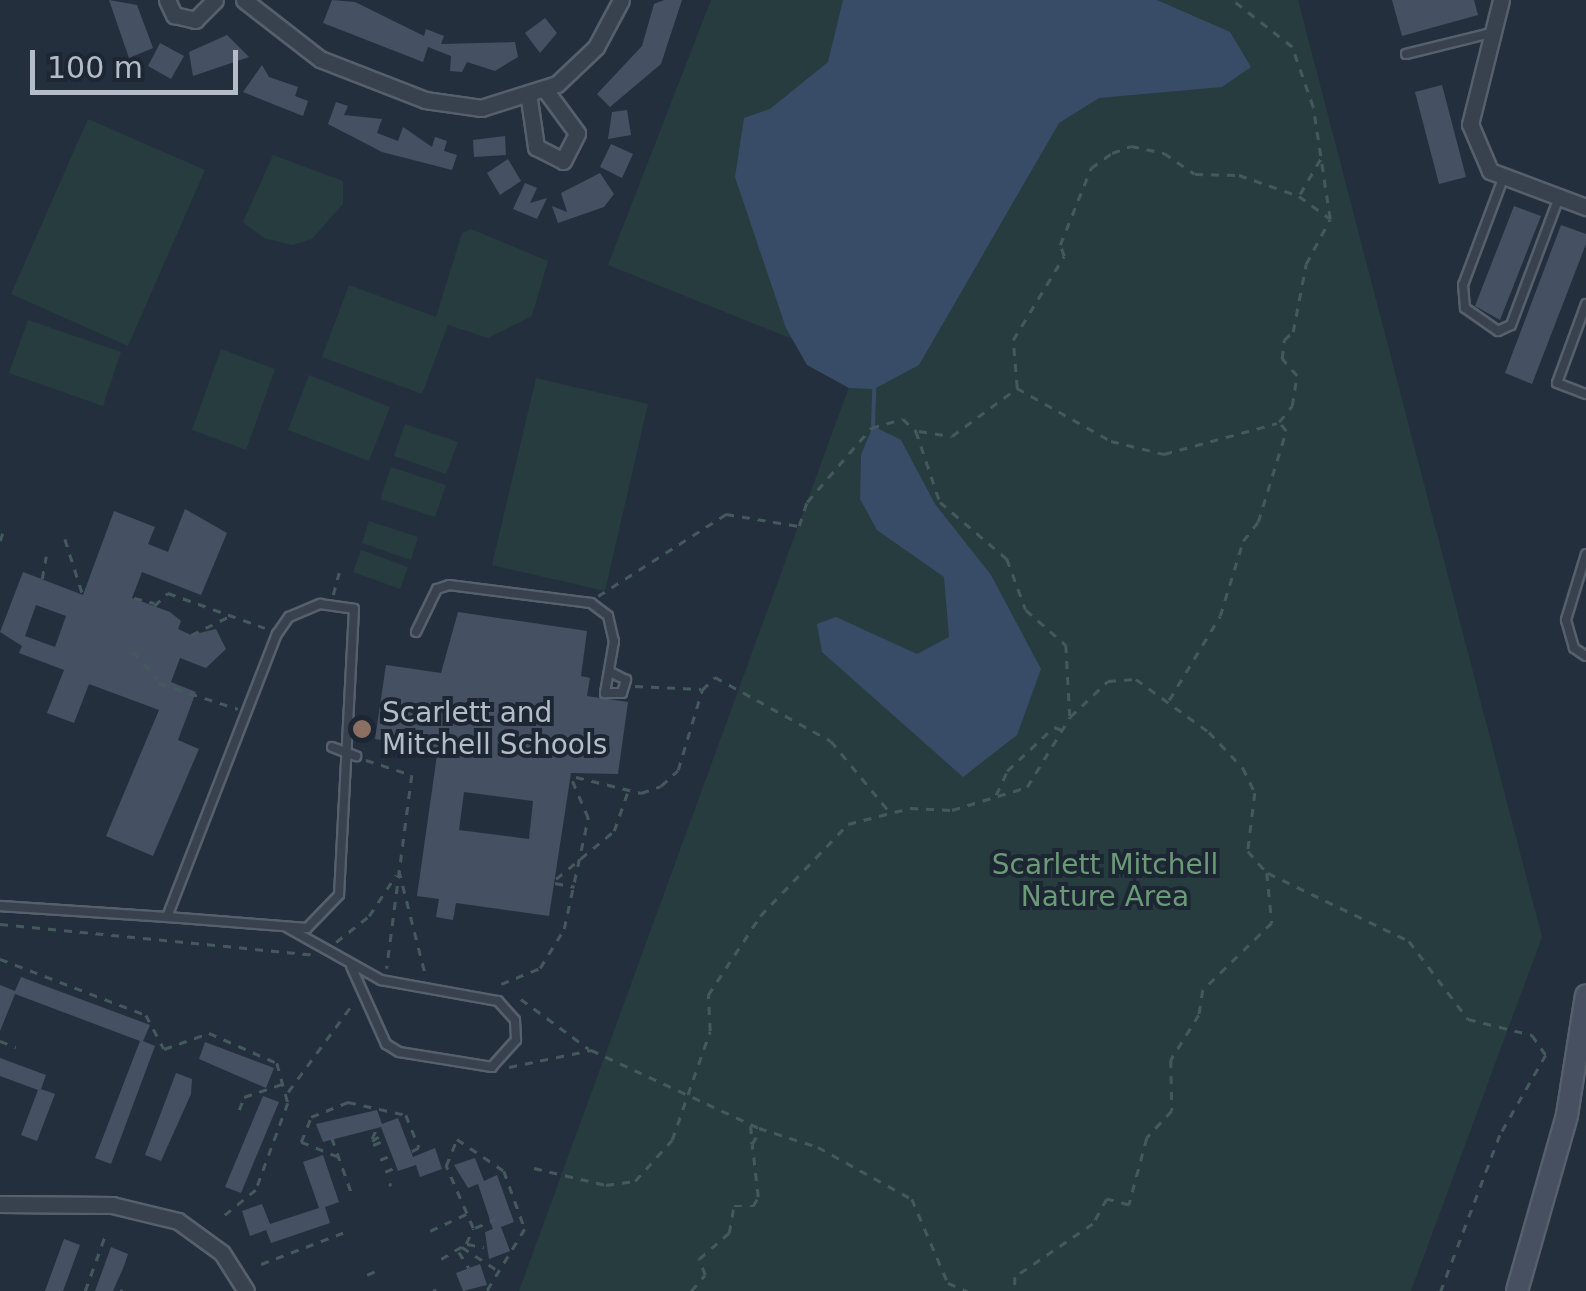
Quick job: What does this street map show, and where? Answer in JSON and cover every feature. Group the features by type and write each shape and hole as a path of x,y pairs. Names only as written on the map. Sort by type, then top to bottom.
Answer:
{"main road":[{"path":"1517,1291 1567,1114 1586,995"}],"street":[{"path":"167,0 174,15 195,20 215,0"},
{"path":"244,0 300,50 425,100 481,108 546,92 596,47 621,0"},
{"path":"1501,0 1470,124 1490,171 1586,207"},
{"path":"529,99 536,147 563,161 576,133 546,92"},
{"path":"0,1204 112,1205 178,1220 222,1253 246,1291"}],"lane":[{"path":"1406,54 1491,33"},
{"path":"1504,176 1463,285 1465,308 1498,331 1511,325 1559,197"},
{"path":"1586,304 1557,383 1586,394"},
{"path":"1586,554 1566,620 1574,648 1586,656"},
{"path":"416,632 437,589 450,585 591,602 608,616 610,672 606,693 624,686 610,672"},
{"path":"0,906 306,928 338,895 354,609 332,606 289,617 243,711 167,917"},
{"path":"332,747 356,756"},
{"path":"284,926 381,980 498,1001 515,1020 506,1060 492,1068 399,1052 386,1044 351,966"}],"path":[{"path":"1017,388 1111,440 1164,454 1278,422 1292,406 1296,376 1282,359 1284,340 1292,332 1306,264 1330,219 1322,156 1292,47 1232,0"},
{"path":"1017,388 1013,340 1064,256 1060,245 1092,168 1112,154 1131,146 1164,153 1196,174 1238,176 1299,196 1330,219"},
{"path":"1299,196 1322,156"},
{"path":"916,431 952,436 1017,388"},
{"path":"591,602 726,514 799,526 807,502 871,428 884,420 903,419 916,431 940,502 1007,559 1026,610 1066,645 1070,717"},
{"path":"1169,701 1220,616 1243,541 1258,522 1286,431 1278,422"},
{"path":"0,541 4,528"},
{"path":"65,540 82,594"},
{"path":"42,579 46,556"},
{"path":"332,606 339,573"},
{"path":"134,598 155,604 168,592 265,628"},
{"path":"191,635 232,616"},
{"path":"133,652 146,674 159,681 243,711"},
{"path":"501,984 528,977 548,958 576,888 588,818 573,777 628,791 650,791 672,777 702,690 715,677 831,741 890,813"},
{"path":"534,1168 606,1185 635,1181 672,1140 684,1092 710,1030 708,996 760,916 848,824 890,813 952,810 1027,788 1070,717 1108,681 1136,678 1169,701 1243,768 1256,793 1248,851 1267,873 1408,941 1468,1020 1532,1035 1546,1055 1500,1135 1441,1291"},
{"path":"624,686 702,690"},
{"path":"996,797 1007,771 1054,727 1062,730"},
{"path":"356,756 412,775 387,968"},
{"path":"576,888 555,881 614,832 628,791"},
{"path":"333,944 369,916 399,869"},
{"path":"399,869 425,973"},
{"path":"1015,1291 1014,1278 1093,1224 1107,1199 1129,1205 1147,1138 1172,1112 1171,1060 1183,1048 1203,990 1272,922 1267,873"},
{"path":"0,924 317,954"},
{"path":"0,959 146,1015 164,1049 209,1033 262,1053 278,1062 287,1093"},
{"path":"224,1216 256,1190 287,1093 358,998"},
{"path":"521,999 591,1050 761,1129 818,1147 912,1199 948,1283 967,1291"},
{"path":"0,1041 16,1047"},
{"path":"509,1067 591,1050"},
{"path":"239,1110 244,1097 284,1083"},
{"path":"338,1157 300,1142 311,1117 366,1103 406,1114 419,1148 411,1152"},
{"path":"692,1291 704,1275 699,1259 729,1233 734,1206 753,1206 758,1196 750,1124"},
{"path":"403,1131 411,1127"},
{"path":"376,1129 372,1141 384,1133"},
{"path":"752,1144 761,1129"},
{"path":"332,1138 352,1197"},
{"path":"473,1228 470,1212 452,1195 446,1166 457,1139 504,1171 525,1228 486,1291"},
{"path":"373,1145 386,1140"},
{"path":"380,1160 392,1156"},
{"path":"385,1172 396,1167"},
{"path":"430,1231 470,1212"},
{"path":"466,1269 462,1247 473,1228 494,1219"},
{"path":"261,1264 350,1230"},
{"path":"85,1291 106,1233"},
{"path":"462,1247 499,1272"},
{"path":"441,1259 462,1247 484,1247"},
{"path":"367,1275 380,1269"}],"green space":[{"name":"Scarlett Mitchell Nature Area","path":"711,0 1298,0 1542,937 1411,1291 519,1291 857,365 608,265"},
{"path":"88,119 205,170 128,346 11,294"},
{"path":"273,155 343,181 343,204 312,239 292,245 264,238 243,222"},
{"path":"471,229 548,261 532,316 488,338 448,325 422,394 322,357 349,285 436,317 462,233"},
{"path":"28,320 121,352 103,406 9,373"},
{"path":"221,349 275,369 246,450 192,430"},
{"path":"309,375 390,407 369,461 288,430"},
{"path":"536,378 648,404 605,591 492,565"},
{"path":"405,424 458,442 446,474 394,456"},
{"path":"391,467 446,485 435,517 380,499"},
{"path":"369,521 418,537 411,560 362,543"},
{"path":"361,550 408,567 400,589 353,572"}],"water":[{"path":"843,0 1157,0 1230,32 1251,67 1222,87 1099,98 1059,123 919,365 874,389 849,388 807,365 786,328 735,177 744,118 770,109 828,62"},
{"path":"873,426 901,440 935,504 991,575 1041,669 1017,735 963,777 822,652 817,624 836,617 917,654 949,637 944,577 877,530 860,499 861,455"}],"building":[{"path":"109,0 137,5 153,48 129,58"},
{"path":"332,0 355,2 424,36 426,29 444,36 441,44 515,42 518,57 495,71 467,62 462,72 450,71 451,56 428,47 423,62 323,23"},
{"path":"682,0 661,64 610,107 597,94 642,46 654,4"},
{"path":"1392,0 1474,0 1478,15 1402,36"},
{"path":"545,18 557,33 540,53 525,33"},
{"path":"227,35 249,57 193,76 189,52"},
{"path":"160,43 184,56 171,79 148,66"},
{"path":"262,65 269,77 298,87 295,96 308,101 303,116 243,92"},
{"path":"1442,85 1466,177 1439,184 1415,92"},
{"path":"336,102 348,106 344,115 382,119 377,133 398,141 403,127 432,147 435,137 447,141 444,151 457,155 452,170 382,152 328,124"},
{"path":"627,110 631,135 608,139 612,112"},
{"path":"505,136 506,155 474,157 473,140"},
{"path":"611,144 633,154 622,178 600,167"},
{"path":"508,159 521,181 500,195 487,173"},
{"path":"600,173 614,194 604,207 558,223 552,206 567,212 561,193"},
{"path":"525,183 537,188 530,203 547,198 537,219 513,209"},
{"path":"1514,206 1541,216 1500,320 1475,306"},
{"path":"1561,225 1586,234 1586,244 1532,384 1505,373"},
{"path":"185,509 227,533 201,595 142,572 132,598 170,612 181,621 178,629 191,635 216,629 226,649 206,668 180,658 171,682 196,692 178,740 199,749 153,856 106,836 159,710 89,684 74,723 47,713 64,670 19,653 22,646 0,632 23,572 83,595 114,511 155,527 148,544 168,552","holes":["36,605 66,616 55,647 25,636"]},
{"path":"458,612 587,631 581,676 590,678 587,696 628,702 618,774 571,773 549,916 456,903 453,920 436,917 439,899 417,896 438,748 375,739 386,665 441,673","holes":["464,792 533,801 529,839 459,830"]},
{"path":"21,977 150,1025 143,1041 155,1046 111,1164 95,1158 140,1041 15,994 0,1031 0,985 15,991"},
{"path":"205,1042 274,1068 266,1088 199,1059"},
{"path":"0,1058 46,1075 41,1089 55,1094 37,1141 21,1135 38,1090 0,1076"},
{"path":"176,1073 192,1079 191,1094 161,1161 145,1155"},
{"path":"263,1096 279,1102 241,1193 225,1187"},
{"path":"377,1110 382,1124 398,1118 413,1157 435,1148 442,1169 420,1177 416,1165 398,1171 381,1127 323,1142 316,1124"},
{"path":"323,1155 339,1202 325,1207 330,1223 271,1243 266,1230 250,1236 242,1211 262,1204 270,1224 319,1208 303,1162"},
{"path":"475,1158 484,1181 497,1175 514,1222 501,1227 510,1251 489,1259 485,1232 493,1229 478,1184 468,1188 454,1165"},
{"path":"64,1239 80,1245 63,1291 45,1291"},
{"path":"111,1247 128,1254 124,1266 113,1291 95,1291"},
{"path":"480,1264 487,1285 463,1291 456,1273"}],"waterway":[{"path":"873,426 874,389"}],"place":[{"name":"Scarlett and Mitchell Schools","path":"362,729"}]}
